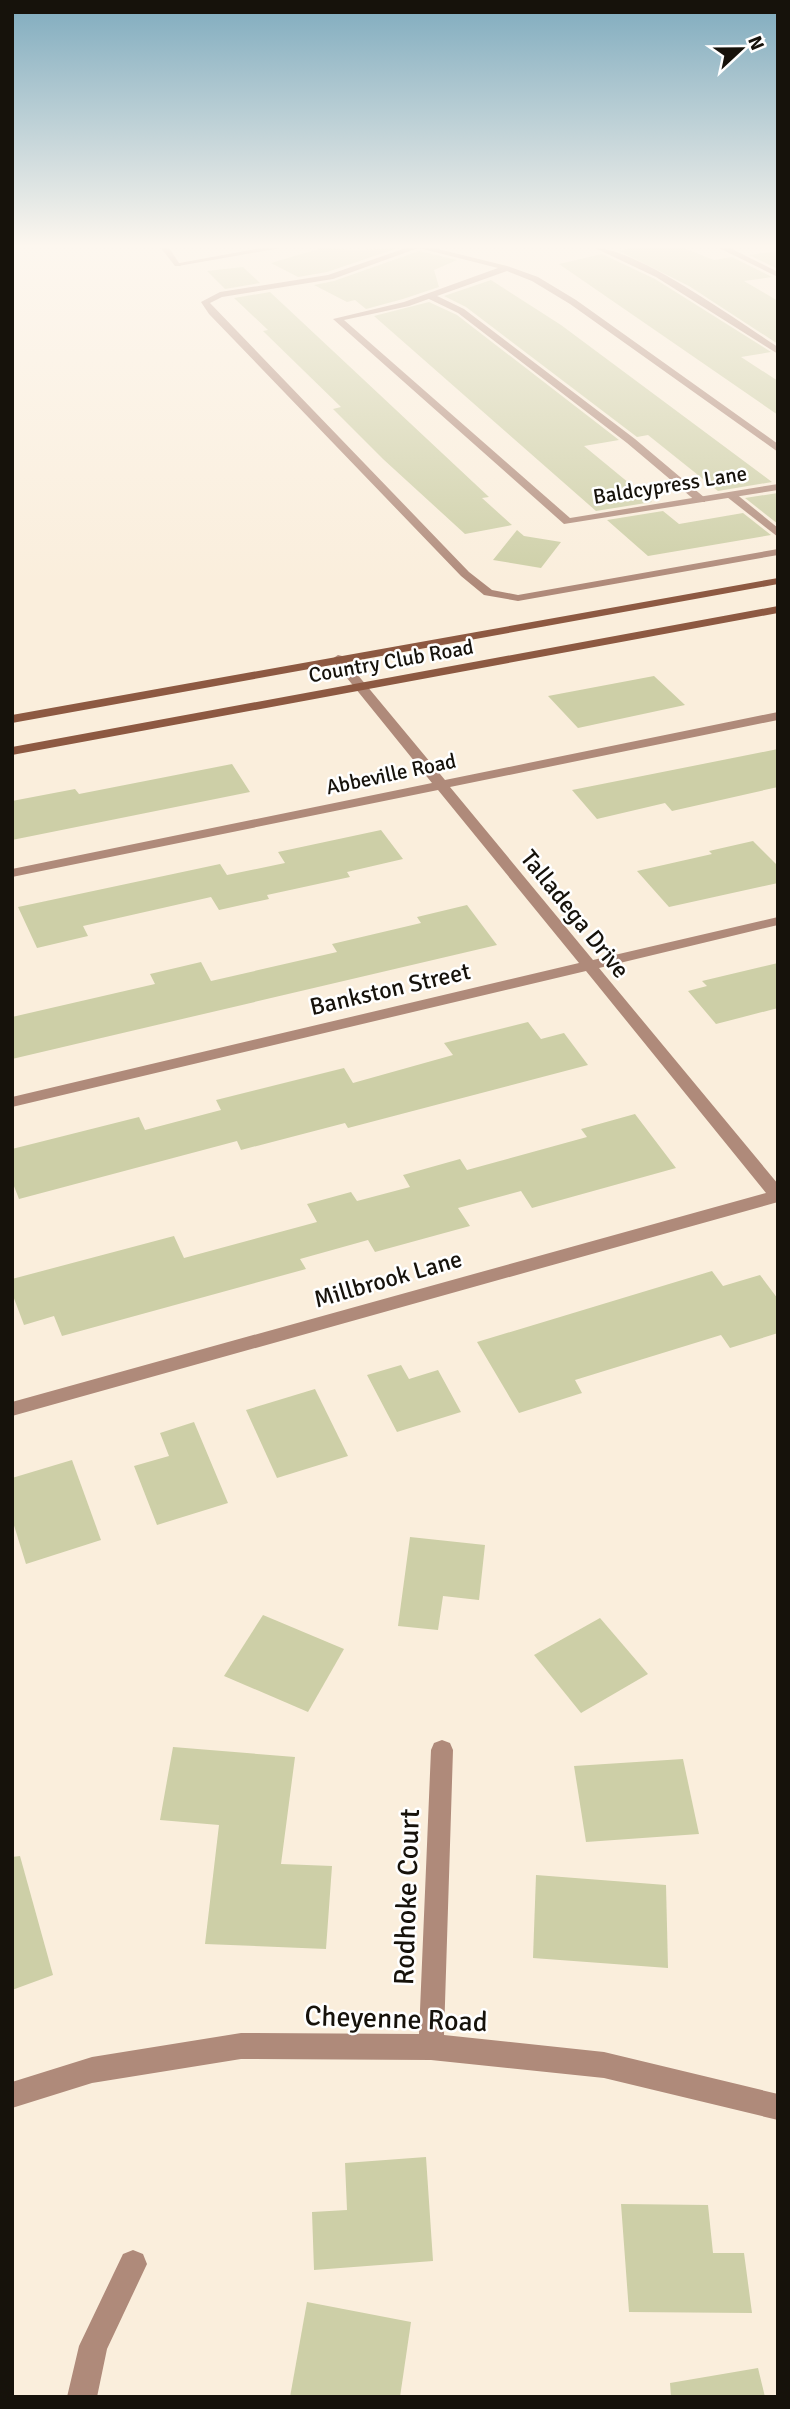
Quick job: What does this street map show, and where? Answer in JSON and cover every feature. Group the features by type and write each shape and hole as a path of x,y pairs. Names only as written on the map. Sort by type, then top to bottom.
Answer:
{"main road":[{"name":"Country Club Road","path":"12,719 778,581"},
{"name":"Country Club Road","path":"12,751 778,609"}],"street":[{"path":"258,360 488,593 518,597 778,552"},
{"name":"Baldcypress Lane","path":"384,360 568,522 778,487"},
{"path":"526,360 631,441 701,500"},
{"path":"654,360 778,449"},
{"path":"731,495 778,534"},
{"name":"Talladega Drive","path":"338,659 778,1196"},
{"name":"Abbeville Road","path":"12,873 778,716"},
{"name":"Bankston Street","path":"12,1102 778,921"},
{"name":"Millbrook Lane","path":"12,1409 778,1196"},
{"name":"Rodhoke Court","path":"431,2047 442,1750"},
{"name":"Cheyenne Road","path":"12,2095 92,2070 241,2046 431,2047 604,2065 778,2107"},
{"path":"82,2397 93,2346 133,2264"}],"building":[{"path":"293,360 343,360 489,497 482,498 512,525 465,534 333,409 341,407"},
{"path":"425,360 516,360 619,440 584,446 652,502 596,511"},
{"path":"536,360 609,360 772,482 718,491 648,435 637,437"},
{"path":"699,360 746,360 778,381 778,415"},
{"path":"778,493 778,524 745,498"},
{"path":"663,511 679,524 743,513 771,535 648,556 607,520"},
{"path":"517,530 524,536 561,542 541,568 493,560"},
{"path":"654,676 685,705 578,728 548,696"},
{"path":"778,749 778,787 672,811 665,803 597,819 572,790"},
{"path":"232,764 250,792 12,840 12,801 75,789 79,794"},
{"path":"381,830 403,859 347,872 350,877 267,895 269,899 219,910 211,897 83,926 88,936 37,948 18,907 220,864 227,875 285,863 278,852"},
{"path":"753,841 778,866 778,883 669,907 637,871 712,854 709,851"},
{"path":"467,905 497,945 12,1059 12,1017 155,984 150,974 201,962 211,981 337,952 332,944 421,923 417,917"},
{"path":"778,963 778,1008 716,1024 688,991 707,986 702,981"},
{"path":"528,1022 541,1039 564,1033 588,1065 348,1128 345,1123 241,1150 237,1141 19,1199 12,1181 12,1149 139,1117 145,1130 221,1110 216,1100 344,1068 353,1083 453,1055 444,1043"},
{"path":"635,1114 676,1168 532,1208 521,1191 458,1208 470,1226 375,1252 368,1240 300,1259 306,1269 62,1336 54,1316 24,1325 12,1293 12,1279 174,1236 184,1258 317,1222 307,1204 351,1192 357,1201 410,1187 403,1175 460,1159 467,1170 587,1137 581,1129"},
{"path":"712,1271 723,1286 760,1275 778,1299 778,1333 730,1348 721,1335 575,1380 582,1393 519,1413 477,1342"},
{"path":"401,1365 409,1379 438,1370 461,1412 397,1432 367,1375"},
{"path":"315,1389 348,1456 277,1478 246,1410"},
{"path":"194,1422 228,1503 157,1525 134,1466 169,1456 160,1433"},
{"path":"72,1460 101,1540 26,1564 12,1519 12,1478"},
{"path":"410,1537 485,1545 479,1600 443,1596 438,1630 398,1626"},
{"path":"263,1615 344,1649 308,1712 224,1676"},
{"path":"600,1618 648,1674 581,1713 534,1655"},
{"path":"173,1747 295,1757 281,1864 332,1866 326,1949 205,1944 219,1825 160,1820"},
{"path":"683,1759 699,1834 586,1842 574,1766"},
{"path":"20,1856 53,1975 12,1990 12,1857"},
{"path":"536,1875 666,1885 668,1968 533,1958"},
{"path":"426,2157 433,2261 314,2270 312,2212 347,2210 345,2163"},
{"path":"621,2204 708,2205 713,2253 744,2253 752,2313 629,2312"},
{"path":"307,2302 411,2322 400,2397 290,2397"},
{"path":"758,2368 765,2397 671,2397 670,2383"}]}
